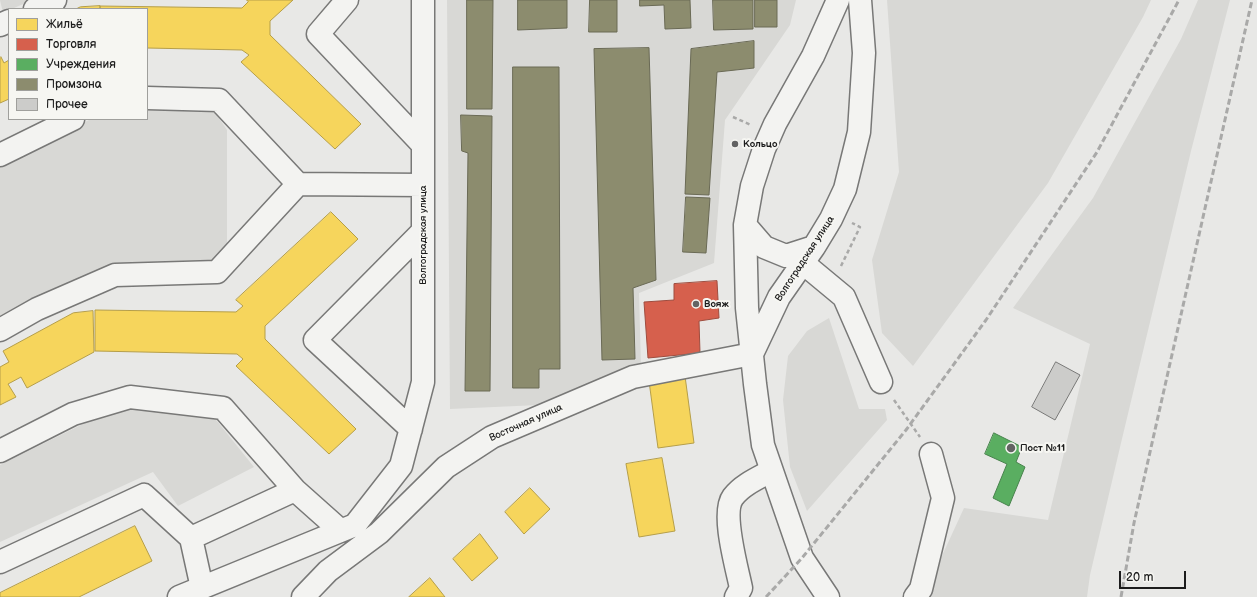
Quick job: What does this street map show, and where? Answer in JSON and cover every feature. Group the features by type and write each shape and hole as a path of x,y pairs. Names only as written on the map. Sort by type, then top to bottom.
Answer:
{"street":[{"path":"37,8 55,0"},
{"path":"347,0 318,34 423,145"},
{"name":"Волгоградская улица","path":"341,531 355,525 401,466 423,382 423,0"},
{"path":"828,597 802,558 763,445 747,308 745,225 752,186 771,134 813,56 838,0"},
{"name":"Волгоградская улица","path":"752,354 779,297 809,255 833,215 845,189 859,132 864,53 860,0"},
{"path":"148,98 219,100 298,184 423,185"},
{"path":"0,155 71,120"},
{"path":"0,330 37,308 115,275 217,272 298,184"},
{"path":"745,225 764,247 786,256 809,255 831,286 844,297 881,382"},
{"path":"411,429 315,340 423,231"},
{"name":"Восточная улица","path":"303,597 328,571 379,533 446,467 492,437 633,377 752,354"},
{"path":"0,451 73,414 130,397 224,408 295,490 341,531 179,597"},
{"path":"915,597 921,589 943,498 932,454"},
{"path":"736,597 741,588 728,518 732,498 745,487 771,471"},
{"path":"190,538 295,490"},
{"path":"0,562 144,494 190,538 202,588"}],"path":[{"path":"733,117 771,134"},
{"path":"831,286 860,227 833,215"},
{"path":"881,382 932,454"}],"shaded area":[{"path":"0,0 32,0 14,8 8,8 8,11 3,13"},
{"path":"447,0 796,0 790,25 725,120 714,263 639,293 641,367 539,405 450,409"},
{"path":"887,0 1151,0 1143,17 1048,183 913,366 882,333 872,260 899,172"},
{"path":"1198,0 1230,0 1191,151 1121,443 1090,575 1087,597 923,597 964,508 1048,520 1090,344 1013,308 1093,198 1181,39"},
{"path":"148,107 213,109 227,130 227,246 211,265 111,270 0,319 0,165 89,120 148,120"},
{"path":"829,318 859,409 885,409 887,420 807,511 790,467 783,400 788,356 807,331"},
{"path":"132,406 213,416 254,467 178,506 153,472 0,542 0,465 87,422"}],"building: Жильё":[{"path":"247,0 293,0 270,21 270,35 361,124 335,149 241,62 249,55 242,50 148,48 148,8 100,8 100,6 242,8 248,2"},
{"path":"100,6 100,8 78,8"},
{"path":"1,57 4,63 8,61 8,99 0,103"},
{"path":"331,212 358,239 265,326 265,339 356,429 329,454 236,366 243,359 237,354 95,351 95,310 236,312 243,306 236,300"},
{"path":"93,311 94,352 27,388 21,377 8,384 16,397 0,405 0,367 9,362 3,351 73,313"},
{"path":"685,376 694,443 658,448 649,381"},
{"path":"662,458 675,531 639,537 626,464"},
{"path":"530,488 550,509 524,534 505,512"},
{"path":"135,526 152,561 79,597 0,597 0,593"},
{"path":"480,534 498,558 472,581 453,559"},
{"path":"430,578 445,597 409,597"}],"building: Торговля":[{"path":"717,281 719,318 699,321 700,353 648,358 644,302 674,300 674,284"}],"building: Учреждения":[{"path":"994,433 1022,447 1016,462 1025,467 1009,506 993,498 1007,464 985,454"}],"building: Промзона":[{"path":"467,0 493,0 492,109 467,109"},
{"path":"518,0 567,0 567,28 518,30"},
{"path":"590,0 617,0 617,32 589,32"},
{"path":"640,0 690,0 691,28 665,29 664,5 640,6"},
{"path":"713,0 753,0 753,29 714,30"},
{"path":"755,0 777,0 777,27 755,27"},
{"path":"754,41 754,68 717,72 709,195 685,194 691,49"},
{"path":"649,48 656,280 633,288 635,359 602,360 594,49"},
{"path":"513,67 559,67 560,369 539,369 539,388 513,388"},
{"path":"461,115 492,116 490,391 465,391 468,153 462,151"},
{"path":"686,197 710,198 706,253 683,252"}],"building: Прочее":[{"path":"1056,362 1080,375 1055,420 1032,407"}],"railway":[{"path":"766,597 802,558 906,430 986,320 1097,152 1179,0"},
{"path":"1121,597 1134,523 1252,0"}],"place":[{"name":"Кольцо","path":"735,144"},
{"name":"Вояж","path":"696,304"},
{"name":"Пост №11","path":"1011,448"}]}
